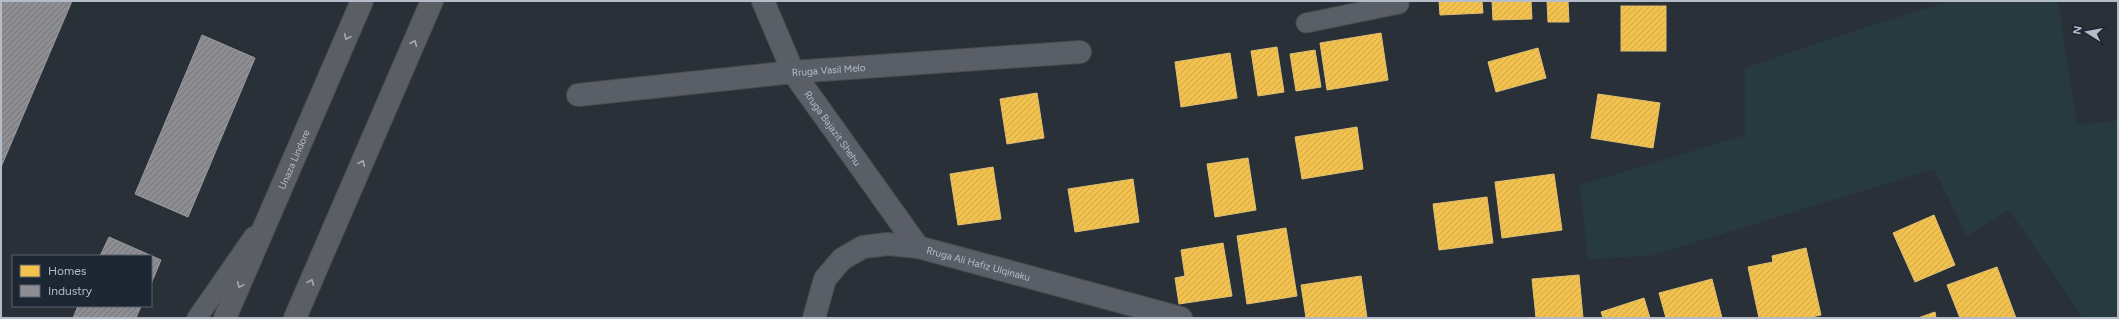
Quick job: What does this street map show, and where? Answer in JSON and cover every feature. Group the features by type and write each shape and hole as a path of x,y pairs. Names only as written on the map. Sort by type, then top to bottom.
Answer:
{"highway":[{"name":"Unaza Lindore","path":"225,318 362,1"},
{"path":"295,318 432,1"}],"street":[{"name":"Rruga Bajazit Shehu","path":"763,1 793,72 918,247"},
{"name":"Rruga Vasil Melo","path":"578,95 793,72 1080,52"},
{"name":"Rruga Ali Hafiz Ulqinaku","path":"814,318 826,279 842,258 863,247 888,244 918,247 1181,318"}],"lane":[{"path":"1306,23 1399,4 1399,1"},
{"path":"197,318 271,212"}],"green space":[{"path":"1950,1 2058,1 2077,125 2118,120 2118,318 2080,318 2082,316 2009,210 1967,236 1934,169 1650,256 1588,259 1580,185 1745,135 1745,68 1863,28"}],"building: Homes":[{"path":"1439,1 1482,1 1483,13 1440,15"},
{"path":"1492,1 1531,1 1532,19 1493,20"},
{"path":"1547,1 1568,1 1569,22 1548,22"},
{"path":"1621,6 1666,6 1666,51 1621,51"},
{"path":"1381,33 1388,80 1327,90 1320,43"},
{"path":"1277,47 1284,92 1258,96 1251,51"},
{"path":"1538,48 1546,78 1496,92 1488,62"},
{"path":"1315,50 1321,87 1296,91 1290,54"},
{"path":"1230,53 1237,98 1181,107 1175,62"},
{"path":"1037,93 1044,138 1007,144 1000,99"},
{"path":"1598,94 1660,103 1653,148 1591,138"},
{"path":"1357,127 1363,169 1302,179 1295,137"},
{"path":"1248,158 1256,210 1215,217 1207,164"},
{"path":"993,167 1001,219 958,225 950,174"},
{"path":"1554,174 1562,230 1502,238 1495,182"},
{"path":"1133,179 1139,222 1075,232 1068,189"},
{"path":"1487,197 1493,243 1439,250 1433,204"},
{"path":"1934,215 1955,265 1915,282 1893,233"},
{"path":"1286,228 1297,296 1247,304 1237,236"},
{"path":"1223,243 1232,296 1179,304 1175,278 1185,276 1181,250"},
{"path":"1806,248 1821,315 1807,318 1759,318 1748,267 1773,262 1772,256"},
{"path":"1997,267 2016,318 1960,318 1947,285"},
{"path":"1579,275 1583,318 1536,318 1532,279"},
{"path":"1361,276 1367,318 1306,318 1301,285"},
{"path":"1712,279 1722,318 1666,318 1659,293"},
{"path":"1644,298 1650,318 1603,318 1601,312"},
{"path":"1935,312 1936,318 1918,318"}],"building: Industry":[{"path":"1,1 72,1 1,167"},
{"path":"202,35 255,58 188,217 135,194"},
{"path":"109,237 150,255 100,255"},
{"path":"152,256 161,260 152,282"},
{"path":"78,307 141,307 136,318 73,318"}]}
